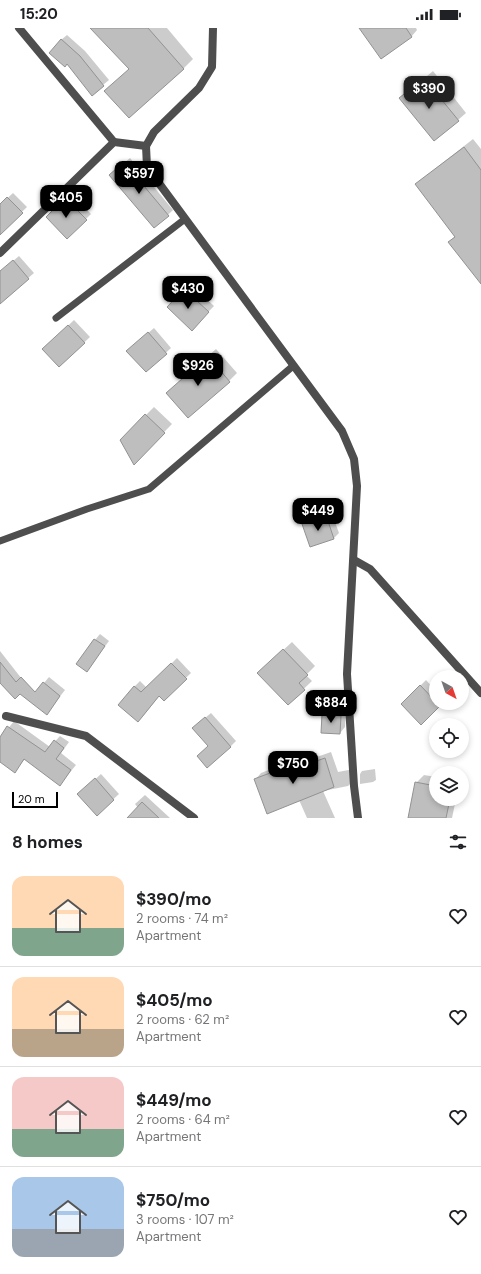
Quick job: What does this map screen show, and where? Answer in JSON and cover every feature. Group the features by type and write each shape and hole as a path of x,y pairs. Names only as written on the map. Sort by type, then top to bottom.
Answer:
{"street":[{"path":"19,28 114,142 146,146"},
{"path":"213,28 212,67 199,88 154,132 146,146 147,167 342,431 354,459 358,486 347,674 354,786 358,818"},
{"path":"0,253 114,142"},
{"path":"354,560 370,568 481,693"},
{"path":"6,716 86,736 194,818"}],"lane":[{"path":"56,318 185,219"},
{"path":"0,541 87,509 149,489 293,366"}],"building":[{"path":"90,28 148,28 184,69 129,118 104,91 129,69"},
{"path":"359,28 406,28 412,37 381,59"},
{"path":"61,39 80,56 104,86 92,96 67,64 65,67 49,53"},
{"path":"424,78 459,121 434,141 399,98"},
{"path":"464,147 481,170 481,284 448,242 455,237 415,184"},
{"path":"124,162 169,216 154,228 109,175"},
{"path":"7,197 23,213 0,235 0,204"},
{"path":"65,198 87,220 67,239 46,217"},
{"path":"13,260 29,279 0,304 0,271"},
{"path":"184,289 209,312 192,331 167,307"},
{"path":"68,325 85,343 59,367 42,349"},
{"path":"148,332 167,354 146,372 126,351"},
{"path":"208,356 230,382 188,418 166,393"},
{"path":"145,414 165,433 134,465 120,440"},
{"path":"327,518 334,539 310,547 302,524"},
{"path":"94,639 105,646 87,672 76,664"},
{"path":"283,649 308,675 299,683 305,690 288,705 257,673"},
{"path":"0,662 16,682 21,677 35,692 43,682 60,696 47,715 20,694 15,699 0,683"},
{"path":"171,663 187,679 164,701 159,696 138,722 118,705 134,686 141,692"},
{"path":"420,685 429,694 429,710 436,710 421,725 401,704"},
{"path":"322,714 341,716 340,734 321,733"},
{"path":"205,717 231,747 207,768 197,756 208,746 192,728"},
{"path":"7,726 45,752 54,740 64,748 56,759 71,770 60,786 24,759 15,773 0,762 0,737"},
{"path":"325,758 334,787 267,814 254,779 286,767 288,771"},
{"path":"95,778 114,800 97,816 77,794"},
{"path":"415,782 429,785 429,806 449,806 446,818 408,818"},
{"path":"142,802 159,818 127,818"}]}
